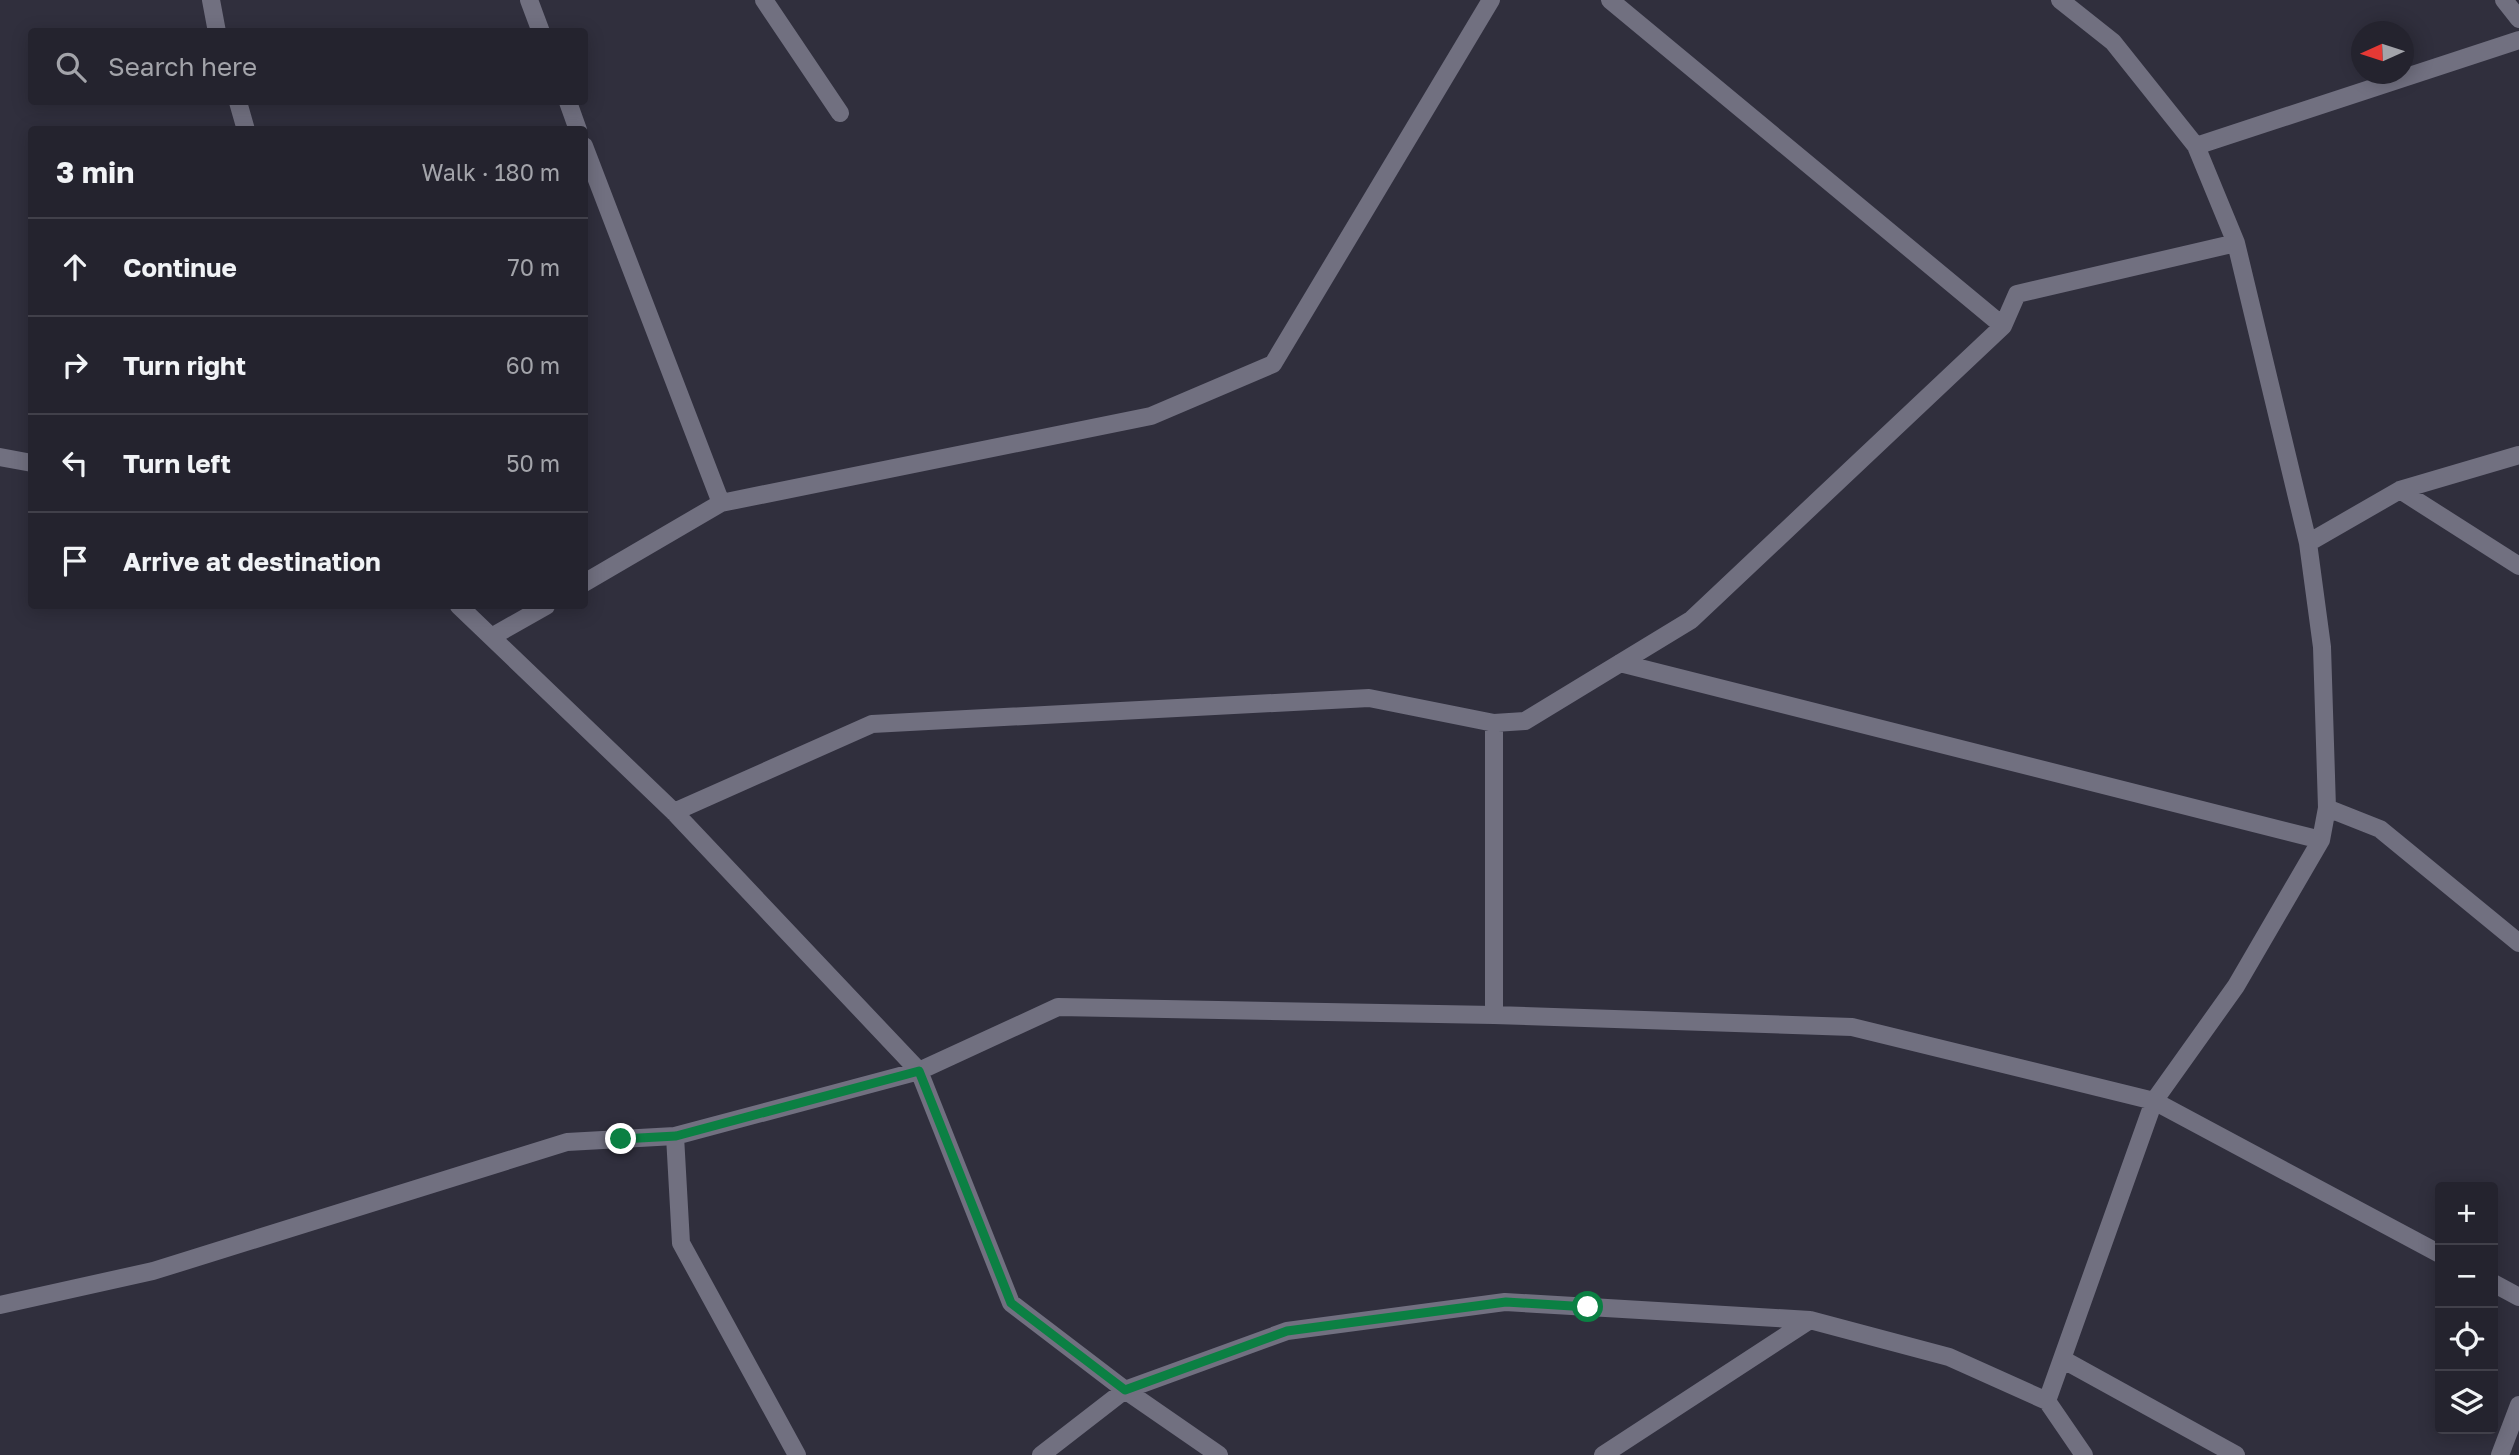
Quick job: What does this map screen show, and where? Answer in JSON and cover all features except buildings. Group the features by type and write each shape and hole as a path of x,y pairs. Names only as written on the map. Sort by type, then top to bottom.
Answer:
{"street":[{"path":"211,0 216,28"},
{"path":"529,0 540,28"},
{"path":"764,0 840,114"},
{"path":"588,581 721,503 1151,416 1273,364 1491,0"},
{"path":"1610,0 2003,326"},
{"path":"2047,1401 2154,1101 2236,986 2321,840 2327,808 2322,647 2308,543 2236,243 2196,146 2113,42 2060,0"},
{"path":"2504,0 2519,19"},
{"path":"2196,146 2519,40"},
{"path":"239,105 245,126"},
{"path":"569,105 577,126"},
{"path":"588,156 721,503"},
{"path":"674,812 872,724 1369,698 1494,723 1525,721 1691,620 2003,326 2017,294 2236,243"},
{"path":"2308,543 2400,490 2519,455"},
{"path":"0,457 28,462"},
{"path":"2400,490 2519,566"},
{"path":"462,609 674,812 919,1071 1011,1303 1125,1390 1219,1455"},
{"path":"493,636 541,609"},
{"path":"1620,663 2321,840"},
{"path":"1494,723 1494,1015"},
{"path":"2327,808 2380,829 2519,943"},
{"path":"0,1305 153,1271 567,1142 676,1136 919,1071 1058,1007 1494,1015 1852,1027 2154,1101 2435,1252"},
{"path":"676,1136 681,1243 797,1455"},
{"path":"2498,1286 2519,1297"},
{"path":"1041,1455 1125,1390 1287,1331 1506,1302 1810,1320 1950,1357 2047,1401 2084,1455"},
{"path":"1603,1455 1810,1320"},
{"path":"2062,1359 2236,1455"},
{"path":"2500,1455 2519,1405"}],"route":[{"path":"621,1139 676,1136 919,1071 1011,1303 1125,1390 1287,1331 1506,1302 1588,1307"}]}
